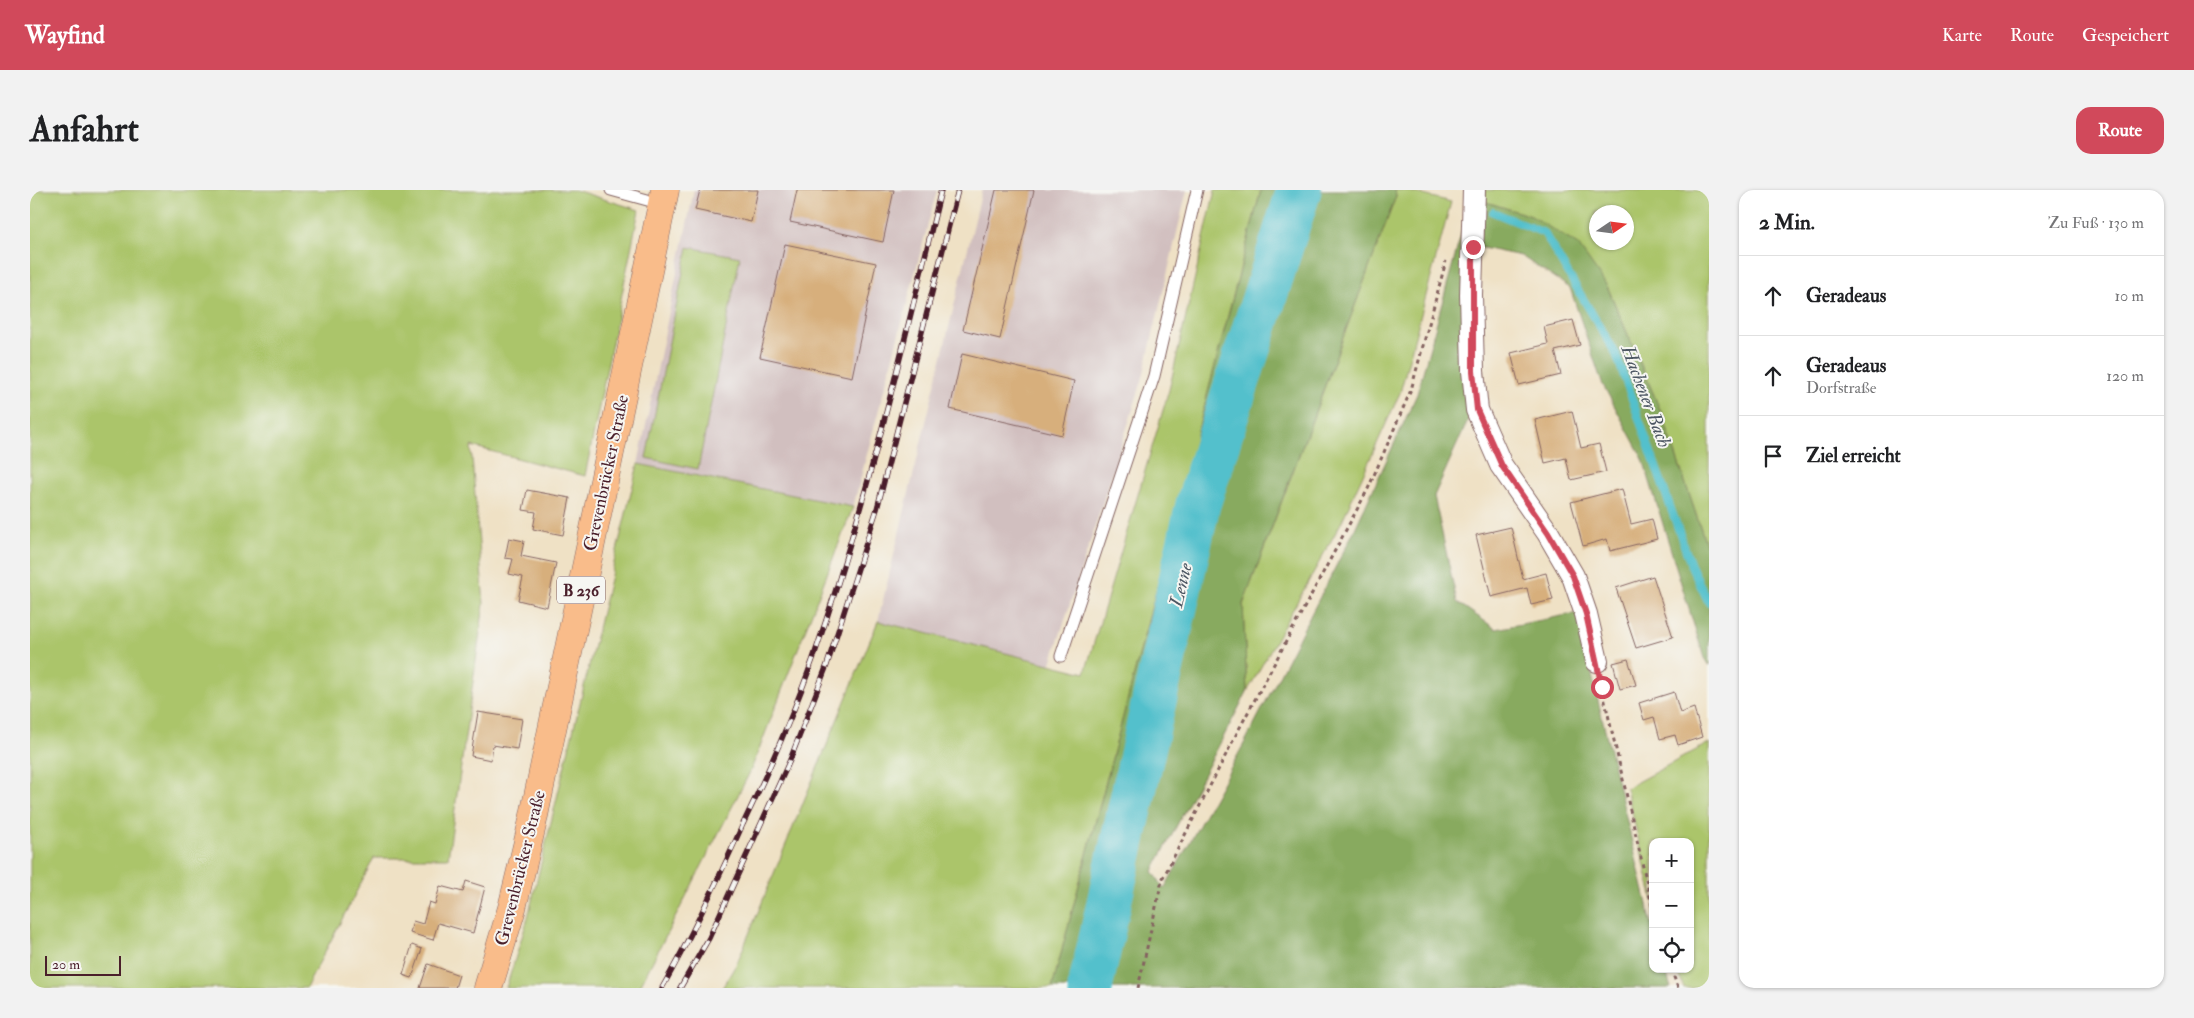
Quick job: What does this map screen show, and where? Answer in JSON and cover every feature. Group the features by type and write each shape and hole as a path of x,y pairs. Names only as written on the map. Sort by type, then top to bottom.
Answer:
{"main road":[{"name":"Grevenbrücker Straße","path":"488,988 512,908 532,825 664,197"}],"street":[{"path":"1474,190 1471,295 1473,371 1477,410 1502,466 1548,533 1573,576 1586,614 1597,661"}],"lane":[{"path":"611,190 664,197"},
{"path":"1062,656 1154,376 1197,190"}],"path":[{"path":"1138,988 1162,880 1238,731 1368,489 1411,390 1449,253"},
{"path":"1597,661 1625,795 1649,894"},
{"path":"1672,973 1678,988"}],"shaded area":[{"path":"694,190 937,190 853,507 638,464"},
{"path":"982,190 1187,190 1142,381 1050,666 878,621"}],"green space":[{"path":"30,190 575,190 639,210 585,476 471,446 484,604 448,858 374,858 306,988 30,988"},
{"path":"1215,190 1261,190 1052,988 722,988 737,963 878,621 1085,673 1169,390"},
{"path":"1261,190 1395,190 1396,196 1243,604 1247,692 1153,871 1164,889 1246,740 1353,533 1417,394 1466,216 1471,413 1434,496 1457,602 1496,629 1577,613 1649,912 1649,973 1666,973 1671,988 1052,988"},
{"path":"1395,190 1404,190 1451,202 1400,393 1341,523 1247,692 1243,605 1396,196"},
{"path":"1485,190 1709,190 1709,553 1662,414 1607,286 1531,216 1486,202"},
{"path":"1486,202 1531,216 1578,245 1607,286 1662,414 1709,553 1709,666 1704,658 1643,459 1602,383 1570,288 1521,256 1478,247"},
{"path":"688,247 740,257 698,469 646,458"},
{"path":"638,464 853,507 751,770 639,988 506,988 527,921"},
{"path":"1709,743 1709,988 1684,988 1678,973 1694,973 1694,838 1649,838 1649,883 1626,788"}],"building":[{"path":"700,190 758,190 751,222 695,210"},
{"path":"797,190 894,190 883,242 790,222"},
{"path":"996,190 1034,190 1000,339 963,330"},
{"path":"785,244 876,263 852,377 760,357"},
{"path":"1573,320 1580,345 1555,351 1561,375 1519,385 1511,353 1548,344 1544,327"},
{"path":"962,354 1074,381 1062,435 950,409"},
{"path":"1572,411 1581,448 1599,444 1606,472 1571,480 1566,458 1545,463 1535,420"},
{"path":"1622,489 1631,524 1652,519 1657,539 1610,551 1607,539 1583,546 1571,502"},
{"path":"527,490 570,498 563,535 533,529 536,512 523,510"},
{"path":"1511,527 1523,579 1546,573 1553,600 1531,605 1527,588 1491,597 1476,535"},
{"path":"509,538 524,541 521,556 556,563 547,607 518,600 523,577 509,574 513,559 505,558"},
{"path":"1653,576 1673,637 1636,648 1616,588"},
{"path":"1628,659 1636,685 1620,689 1613,663"},
{"path":"1674,692 1680,713 1694,708 1702,737 1678,745 1675,735 1660,739 1654,717 1644,720 1639,703"},
{"path":"478,712 522,719 517,749 493,745 491,760 471,756"},
{"path":"466,881 485,887 473,933 438,923 433,940 410,933 413,921 423,924 429,902 435,904 440,886 463,892"},
{"path":"412,945 422,949 412,978 403,975"},
{"path":"428,964 459,975 455,988 420,988"}],"waterway":[{"name":"Lenne","path":"1090,988 1198,504 1299,190"},
{"name":"Hachener Bach","path":"1493,212 1544,233 1616,354 1692,568 1709,603"}],"railway":[{"path":"662,988 684,948 762,783 789,722 813,659 867,485 941,190"},
{"path":"680,988 709,938 790,760 827,665 877,509 958,190"}],"route":[{"path":"1473,247 1471,295 1473,371 1477,410 1502,466 1548,533 1573,576 1586,614 1602,687"}]}
